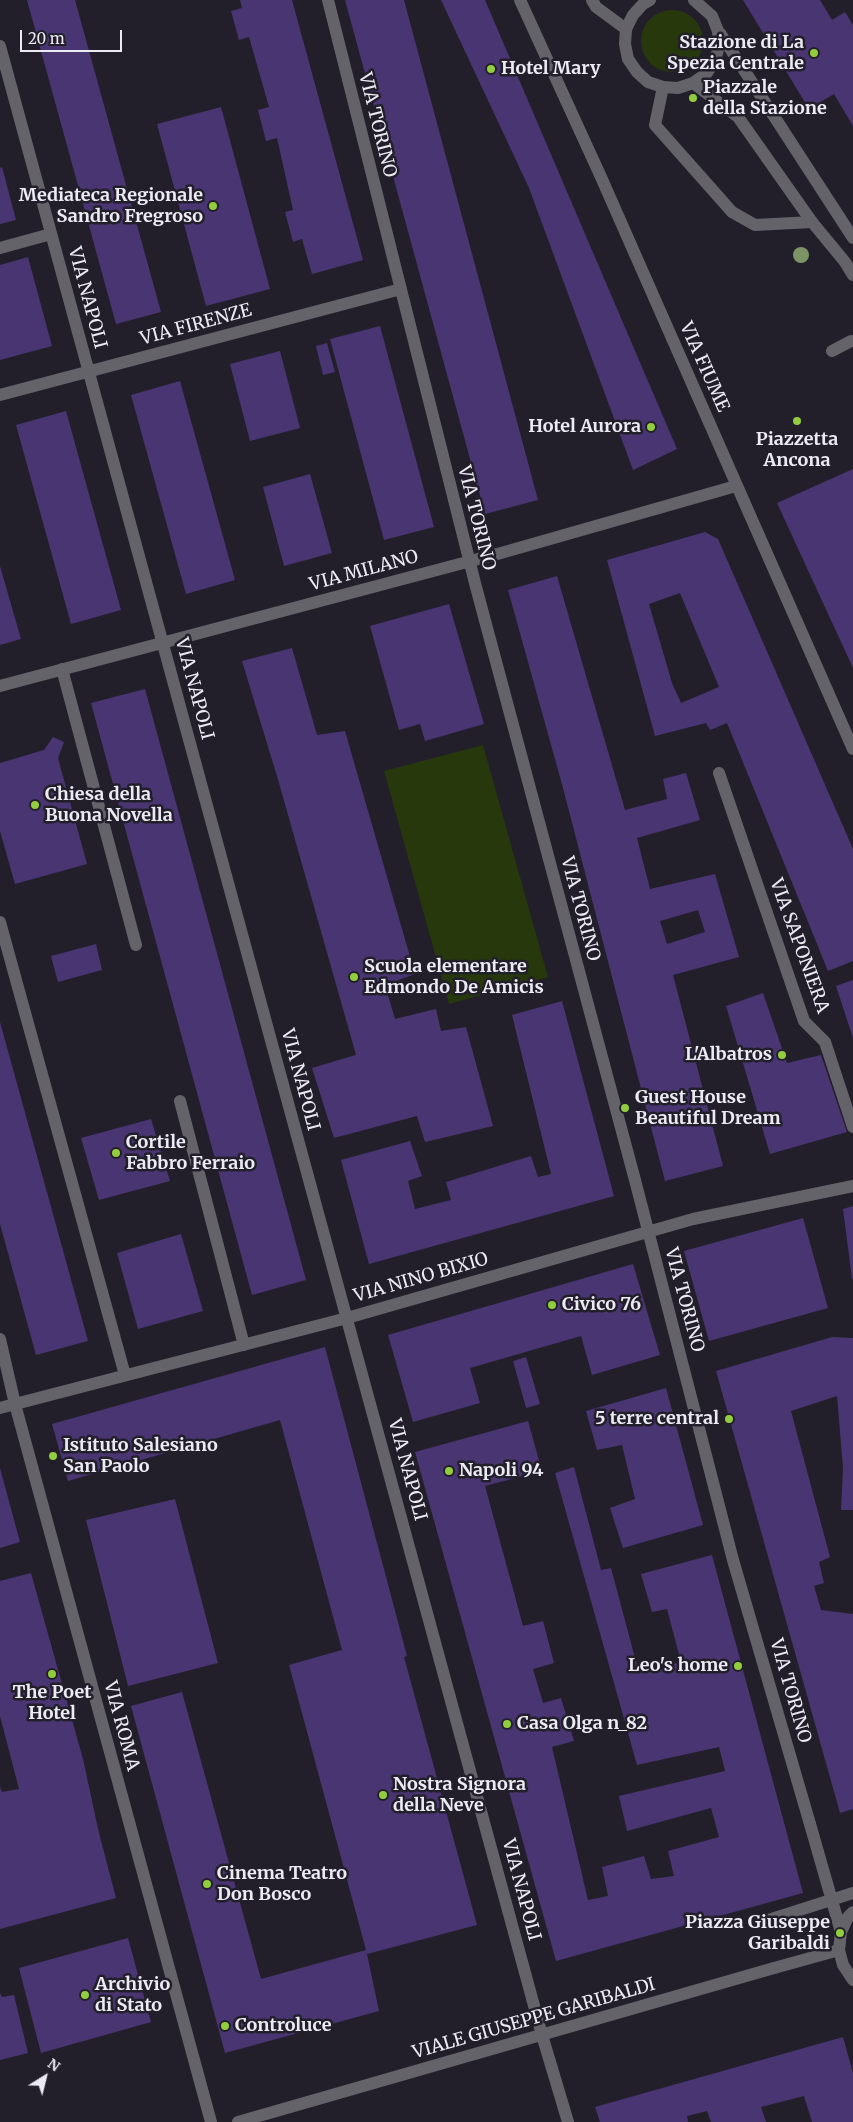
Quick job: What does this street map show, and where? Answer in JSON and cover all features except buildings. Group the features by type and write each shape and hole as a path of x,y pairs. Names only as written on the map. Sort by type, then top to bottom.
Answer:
{"street":[{"name":"VIA TORINO","path":"328,0 470,562 648,1231 733,1560 831,1900"},
{"name":"VIA FIUME","path":"520,0 601,177 853,749"},
{"path":"592,0 596,7 626,29"},
{"path":"650,0 643,4 633,15 626,29 625,44 628,59 637,72 648,82 663,87 678,88 694,83 706,74 715,61 719,46 718,31"},
{"path":"694,0 712,16 718,31 853,238"},
{"name":"VIA NAPOLI","path":"0,49 164,644 542,2035 568,2122"},
{"path":"694,83 738,118 812,222 845,262 853,275"},
{"path":"663,87 655,124 732,212 755,225 812,222"},
{"path":"0,248 52,234"},
{"name":"VIA FIRENZE","path":"0,395 401,289"},
{"path":"832,350 851,341"},
{"name":"VIA MILANO","path":"0,686 470,562 736,486"},
{"path":"62,669 136,944"},
{"name":"VIA SAPONIERA","path":"719,773 804,1020 825,1042 853,1128"},
{"path":"0,922 125,1375"},
{"path":"180,1101 244,1345"},
{"name":"VIA NINO BIXIO","path":"0,1408 347,1318 693,1219 853,1186"},
{"name":"VIA ROMA","path":"0,1339 15,1404 211,2122"},
{"path":"759,1923 853,1893"},
{"path":"831,1900 841,1932"},
{"path":"853,1912 841,1932 839,1950 843,1965 853,1980"},
{"name":"VIALE GIUSEPPE GARIBALDI","path":"238,2122 839,1950"}],"green space":[{"path":"666,10 678,10 694,19 701,29 703,41 701,53 694,63 678,72 666,72 655,67 646,58 641,47 641,35 646,24 655,15"},
{"path":"483,745 548,977 449,1004 384,771"}],"place":[{"name":"Stazione di La Spezia Centrale","path":"814,53"},
{"name":"Hotel Mary","path":"491,69"},
{"name":"Piazzale della Stazione","path":"693,98"},
{"name":"Mediateca Regionale Sandro Fregroso","path":"213,206"},
{"name":"Piazzetta Ancona","path":"797,421"},
{"name":"Hotel Aurora","path":"651,427"},
{"name":"Chiesa della Buona Novella","path":"35,805"},
{"name":"Scuola elementare Edmondo De Amicis","path":"354,977"},
{"name":"L'Albatros","path":"782,1055"},
{"name":"Guest House Beautiful Dream","path":"625,1108"},
{"name":"Cortile Fabbro Ferraio","path":"116,1153"},
{"name":"Civico 76","path":"552,1305"},
{"name":"5 terre central","path":"729,1419"},
{"name":"Istituto Salesiano San Paolo","path":"53,1456"},
{"name":"Napoli 94","path":"449,1471"},
{"name":"Leo's home","path":"738,1666"},
{"name":"The Poet Hotel","path":"52,1674"},
{"name":"Casa Olga n_82","path":"507,1724"},
{"name":"Nostra Signora della Neve","path":"383,1795"},
{"name":"Cinema Teatro Don Bosco","path":"207,1884"},
{"name":"Piazza Giuseppe Garibaldi","path":"840,1933"},
{"name":"Archivio di Stato","path":"85,1995"},
{"name":"Controluce","path":"225,2026"}]}
